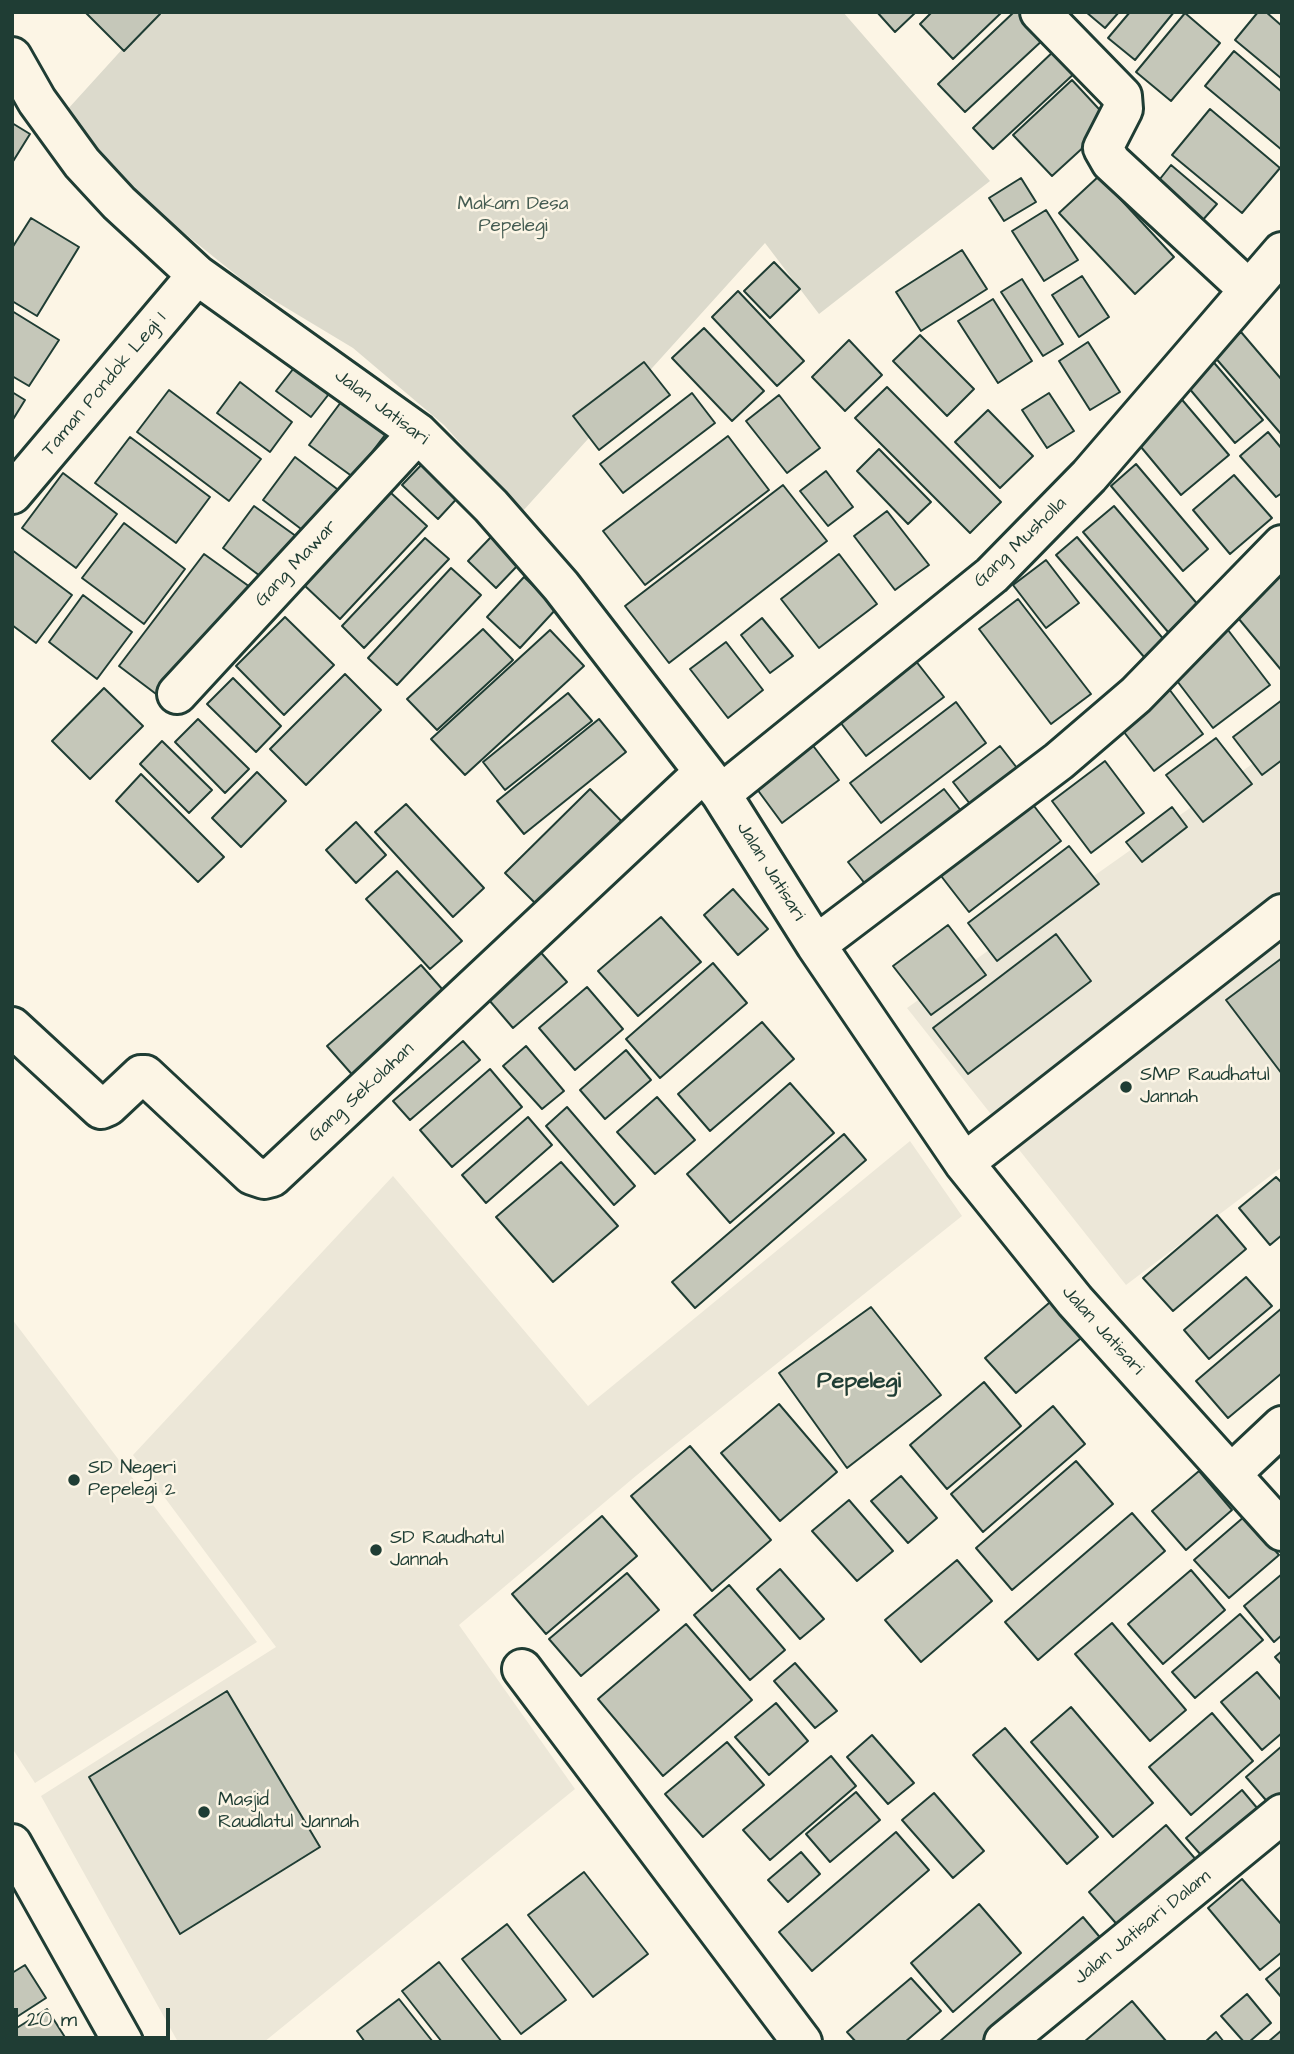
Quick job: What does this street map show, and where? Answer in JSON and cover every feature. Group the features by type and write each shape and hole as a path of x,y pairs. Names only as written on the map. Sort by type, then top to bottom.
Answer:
{"street":[{"path":"1040,12 1122,96 1123,109 1103,148 1111,162 1248,289"},
{"name":"Jalan Jatisari","path":"12,57 37,101 82,163 119,203 197,275 418,433 491,506 561,586 713,783 816,945 964,1163 1075,1301 1282,1531"},
{"name":"Gang Musholla","path":"713,783 992,575 1089,476 1282,251"},
{"name":"Taman Pondok Legi 1","path":"12,494 197,275"},
{"name":"Gang Mawar","path":"177,694 418,433"},
{"path":"816,945 1048,769 1136,695 1282,545"},
{"name":"Gang Sekolahan","path":"12,1027 101,1109 108,1106 141,1075 149,1076 251,1175 264,1179 272,1177 713,783"},
{"path":"964,1163 1282,914"},
{"path":"1231,1474 1282,1426"},
{"path":"522,1669 792,2038"},
{"name":"Jalan Jatisari Dalam","path":"1004,2042 1282,1814"},
{"path":"12,1844 123,2042"}],"shaded area":[{"name":"SMP Raudhatul Jannah","path":"1282,743 1282,1167 1126,1285 907,1008"},
{"name":"SD Raudhatul Jannah","path":"910,1141 962,1216 637,1475 459,1625 575,1789 264,2042 178,2042 41,1796 276,1647 133,1455 393,1176 588,1406"},
{"name":"SD Negeri Pepelegi 2","path":"12,1319 257,1642 35,1783 12,1748"}],"green space":[{"name":"Makam Desa Pepelegi","path":"156,12 843,12 990,181 819,314 765,243 522,512 444,425 353,348 250,286 159,213 95,147 67,110"}],"building":[{"path":"85,12 158,12 160,14 124,51"},
{"path":"877,12 916,12 895,32"},
{"path":"932,12 1002,12 953,59 920,24"},
{"path":"1014,12 1021,12 1045,38 965,112 938,84"},
{"path":"1086,12 1119,12 1105,28"},
{"path":"1130,12 1174,12 1135,60 1108,38"},
{"path":"1258,12 1266,12 1282,26 1282,79 1235,40"},
{"path":"1185,13 1220,43 1171,101 1136,72"},
{"path":"1057,48 1078,70 993,149 973,128"},
{"path":"1234,51 1282,92 1282,150 1205,86"},
{"path":"1072,80 1111,122 1052,176 1013,135"},
{"path":"1210,109 1280,168 1242,213 1172,155"},
{"path":"12,123 30,134 12,163"},
{"path":"1171,165 1217,204 1201,222 1156,184"},
{"path":"1099,176 1174,257 1135,294 1059,213"},
{"path":"1021,178 1036,202 1004,221 989,198"},
{"path":"1046,210 1078,260 1044,281 1012,231"},
{"path":"31,218 79,247 37,316 12,301 12,248"},
{"path":"962,250 987,289 921,331 896,292"},
{"path":"774,262 800,289 770,318 744,291"},
{"path":"1082,276 1109,317 1079,337 1052,295"},
{"path":"1022,279 1063,344 1043,356 1001,292"},
{"path":"738,291 804,361 777,386 712,317"},
{"path":"993,299 1032,361 998,383 958,321"},
{"path":"12,311 59,340 29,386 12,376"},
{"path":"704,328 764,391 732,421 672,358"},
{"path":"1241,332 1282,380 1282,435 1213,355"},
{"path":"920,335 974,389 947,416 893,361"},
{"path":"849,340 882,375 845,411 812,377"},
{"path":"1088,342 1120,392 1090,410 1059,361"},
{"path":"1210,358 1263,420 1235,443 1183,381"},
{"path":"644,362 670,395 599,450 573,416"},
{"path":"297,364 332,390 311,417 276,391"},
{"path":"240,382 292,422 270,452 217,413"},
{"path":"887,387 1001,502 970,533 855,418"},
{"path":"169,390 261,459 229,501 137,432"},
{"path":"12,392 25,400 12,421"},
{"path":"692,393 715,423 623,493 600,464"},
{"path":"1049,393 1074,431 1047,448 1022,410"},
{"path":"779,395 820,448 787,473 746,421"},
{"path":"1178,395 1229,455 1181,495 1131,435"},
{"path":"344,398 388,431 353,477 309,445"},
{"path":"988,410 1033,456 1000,488 955,442"},
{"path":"1268,432 1282,449 1282,493 1276,497 1240,456"},
{"path":"728,436 769,490 645,585 603,531"},
{"path":"130,437 210,497 176,543 95,483"},
{"path":"879,449 931,502 908,524 857,471"},
{"path":"295,457 341,492 309,535 263,500"},
{"path":"427,459 462,493 438,519 402,485"},
{"path":"1136,464 1208,549 1183,571 1111,486"},
{"path":"826,471 853,507 828,526 800,491"},
{"path":"63,473 117,514 76,568 22,528"},
{"path":"1234,475 1272,518 1230,554 1193,510"},
{"path":"783,485 827,541 669,663 625,606"},
{"path":"391,493 427,526 340,619 304,585"},
{"path":"254,506 300,539 268,582 223,548"},
{"path":"1114,506 1205,613 1174,639 1083,532"},
{"path":"887,511 929,565 895,590 854,536"},
{"path":"124,523 185,569 144,624 82,578"},
{"path":"491,537 519,564 496,588 468,561"},
{"path":"1077,537 1171,648 1151,665 1056,555"},
{"path":"425,538 449,559 364,648 342,626"},
{"path":"12,550 72,595 36,643 12,625"},
{"path":"204,554 250,587 164,700 119,666"},
{"path":"839,554 877,604 819,648 781,599"},
{"path":"1046,560 1079,603 1046,628 1013,585"},
{"path":"1282,564 1282,671 1229,607"},
{"path":"451,568 481,595 397,685 368,658"},
{"path":"524,577 557,608 520,648 487,617"},
{"path":"83,595 132,632 97,679 49,642"},
{"path":"1018,599 1091,694 1051,724 979,629"},
{"path":"285,617 334,665 284,715 236,666"},
{"path":"762,618 793,656 770,673 741,635"},
{"path":"483,629 513,660 437,730 407,699"},
{"path":"550,630 584,666 465,775 431,739"},
{"path":"1228,630 1270,685 1213,728 1171,673"},
{"path":"726,642 763,690 728,718 690,669"},
{"path":"908,651 944,697 866,756 831,710"},
{"path":"345,674 381,710 306,785 270,749"},
{"path":"233,678 281,726 256,752 207,704"},
{"path":"1166,685 1203,734 1154,771 1117,723"},
{"path":"104,688 143,726 90,779 52,741"},
{"path":"568,693 592,721 505,790 483,762"},
{"path":"1282,700 1282,760 1262,775 1233,737"},
{"path":"956,702 986,743 881,823 850,783"},
{"path":"198,719 249,769 225,793 175,742"},
{"path":"599,719 626,752 524,834 497,801"},
{"path":"1216,738 1252,784 1203,822 1166,775"},
{"path":"162,741 212,790 189,813 140,764"},
{"path":"811,743 839,780 782,823 754,785"},
{"path":"1000,746 1024,777 977,813 953,782"},
{"path":"1105,761 1144,813 1091,853 1052,801"},
{"path":"257,772 286,801 241,847 212,818"},
{"path":"141,774 224,857 198,882 116,801"},
{"path":"590,789 629,829 545,913 505,873"},
{"path":"944,789 969,821 873,894 848,862"},
{"path":"1024,793 1061,841 969,912 931,863"},
{"path":"406,804 484,888 453,917 375,832"},
{"path":"1172,807 1187,827 1142,862 1126,842"},
{"path":"356,822 386,855 356,883 326,850"},
{"path":"1069,846 1099,884 997,961 968,923"},
{"path":"397,871 462,941 430,969 366,899"},
{"path":"733,889 768,929 738,955 704,915"},
{"path":"661,917 701,962 638,1016 598,971"},
{"path":"948,925 986,975 931,1015 893,966"},
{"path":"1056,934 1091,981 968,1074 933,1028"},
{"path":"536,947 567,982 513,1028 483,993"},
{"path":"1282,958 1282,1074 1226,1000"},
{"path":"713,963 747,1003 660,1078 626,1039"},
{"path":"421,965 450,998 356,1079 327,1046"},
{"path":"587,987 623,1029 575,1070 539,1028"},
{"path":"762,1022 794,1059 710,1131 678,1094"},
{"path":"463,1041 480,1060 410,1120 393,1101"},
{"path":"526,1046 564,1091 542,1109 503,1066"},
{"path":"626,1050 651,1080 605,1119 580,1090"},
{"path":"490,1069 522,1107 452,1167 420,1130"},
{"path":"790,1083 834,1133 730,1223 687,1174"},
{"path":"657,1097 695,1140 655,1174 617,1132"},
{"path":"567,1107 635,1186 614,1205 546,1126"},
{"path":"528,1117 552,1145 486,1203 462,1175"},
{"path":"844,1134 866,1160 695,1308 672,1282"},
{"path":"561,1162 618,1226 553,1282 496,1217"},
{"path":"1276,1177 1282,1183 1282,1235 1270,1245 1239,1208"},
{"path":"1217,1215 1246,1249 1173,1311 1143,1278"},
{"path":"1246,1277 1272,1306 1209,1359 1184,1330"},
{"path":"1056,1297 1087,1333 1016,1393 985,1358"},
{"path":"871,1307 941,1395 847,1468 779,1373"},
{"path":"1282,1308 1282,1373 1228,1418 1196,1381"},
{"path":"984,1382 1021,1426 947,1489 910,1445"},
{"path":"779,1404 837,1472 780,1521 721,1453"},
{"path":"1053,1406 1085,1444 983,1532 951,1494"},
{"path":"690,1446 771,1540 712,1591 631,1496"},
{"path":"1076,1461 1113,1504 1012,1590 976,1548"},
{"path":"1199,1471 1232,1510 1186,1550 1152,1511"},
{"path":"901,1476 937,1518 908,1543 871,1501"},
{"path":"849,1500 893,1551 857,1581 812,1531"},
{"path":"1132,1513 1165,1551 1038,1660 1005,1622"},
{"path":"602,1516 637,1556 546,1634 512,1594"},
{"path":"1245,1516 1279,1555 1229,1598 1194,1560"},
{"path":"957,1560 992,1601 921,1662 885,1620"},
{"path":"780,1569 824,1619 800,1639 757,1589"},
{"path":"1191,1570 1225,1610 1163,1664 1128,1624"},
{"path":"627,1573 659,1610 581,1676 549,1639"},
{"path":"1282,1574 1282,1635 1274,1642 1244,1606"},
{"path":"729,1585 785,1650 750,1680 694,1615"},
{"path":"1240,1614 1263,1640 1195,1698 1172,1672"},
{"path":"1112,1623 1186,1710 1150,1741 1075,1654"},
{"path":"686,1624 752,1700 663,1776 598,1699"},
{"path":"1282,1651 1282,1665 1275,1657"},
{"path":"795,1663 837,1711 815,1728 774,1681"},
{"path":"1257,1672 1282,1701 1282,1733 1262,1750 1221,1702"},
{"name":"Masjid Raudlatul Jannah","path":"227,1691 320,1847 180,1934 89,1777"},
{"path":"776,1703 808,1741 769,1775 735,1737"},
{"path":"1071,1707 1153,1803 1113,1837 1031,1742"},
{"path":"1212,1713 1253,1761 1191,1815 1149,1767"},
{"path":"1005,1728 1098,1837 1067,1864 973,1755"},
{"path":"872,1735 914,1783 888,1804 847,1757"},
{"path":"727,1742 764,1785 703,1837 665,1794"},
{"path":"1282,1746 1282,1797 1271,1806 1246,1777"},
{"path":"831,1756 856,1786 770,1860 743,1830"},
{"path":"1242,1790 1263,1815 1208,1863 1186,1838"},
{"path":"856,1792 880,1820 830,1862 806,1834"},
{"path":"934,1793 984,1851 953,1878 902,1820"},
{"path":"1166,1825 1198,1862 1120,1928 1089,1892"},
{"path":"896,1832 929,1870 812,1971 779,1932"},
{"path":"801,1852 820,1874 788,1902 768,1880"},
{"path":"584,1872 648,1954 593,1997 528,1915"},
{"path":"1242,1879 1282,1925 1282,1952 1260,1970 1208,1908"},
{"path":"979,1904 1021,1953 953,2012 911,1963"},
{"path":"1083,1917 1103,1941 984,2042 939,2042"},
{"path":"507,1924 566,2000 521,2034 462,1959"},
{"path":"439,1962 502,2042 442,2042 402,1991"},
{"path":"25,1965 46,1998 12,2020 12,1973"},
{"path":"1282,1966 1282,1998 1266,1979"},
{"path":"911,1978 941,2011 905,2042 856,2042 847,2032"},
{"path":"1247,1994 1271,2023 1249,2042 1244,2042 1221,2016"},
{"path":"399,1999 433,2042 365,2042 357,2031"},
{"path":"1132,2001 1166,2041 1084,2042"},
{"path":"47,2009 68,2042 12,2042 12,2031"},
{"path":"1282,2030 1282,2042 1268,2042"},
{"path":"1216,2032 1224,2042 1205,2042"}],"place":[{"name":"SMP Raudhatul Jannah","path":"1126,1087"},
{"name":"SD Negeri Pepelegi 2","path":"74,1480"},
{"name":"SD Raudhatul Jannah","path":"376,1550"},
{"name":"Masjid Raudlatul Jannah","path":"204,1812"}],"district":[{"name":"Pepelegi","path":"859,1382"}]}
